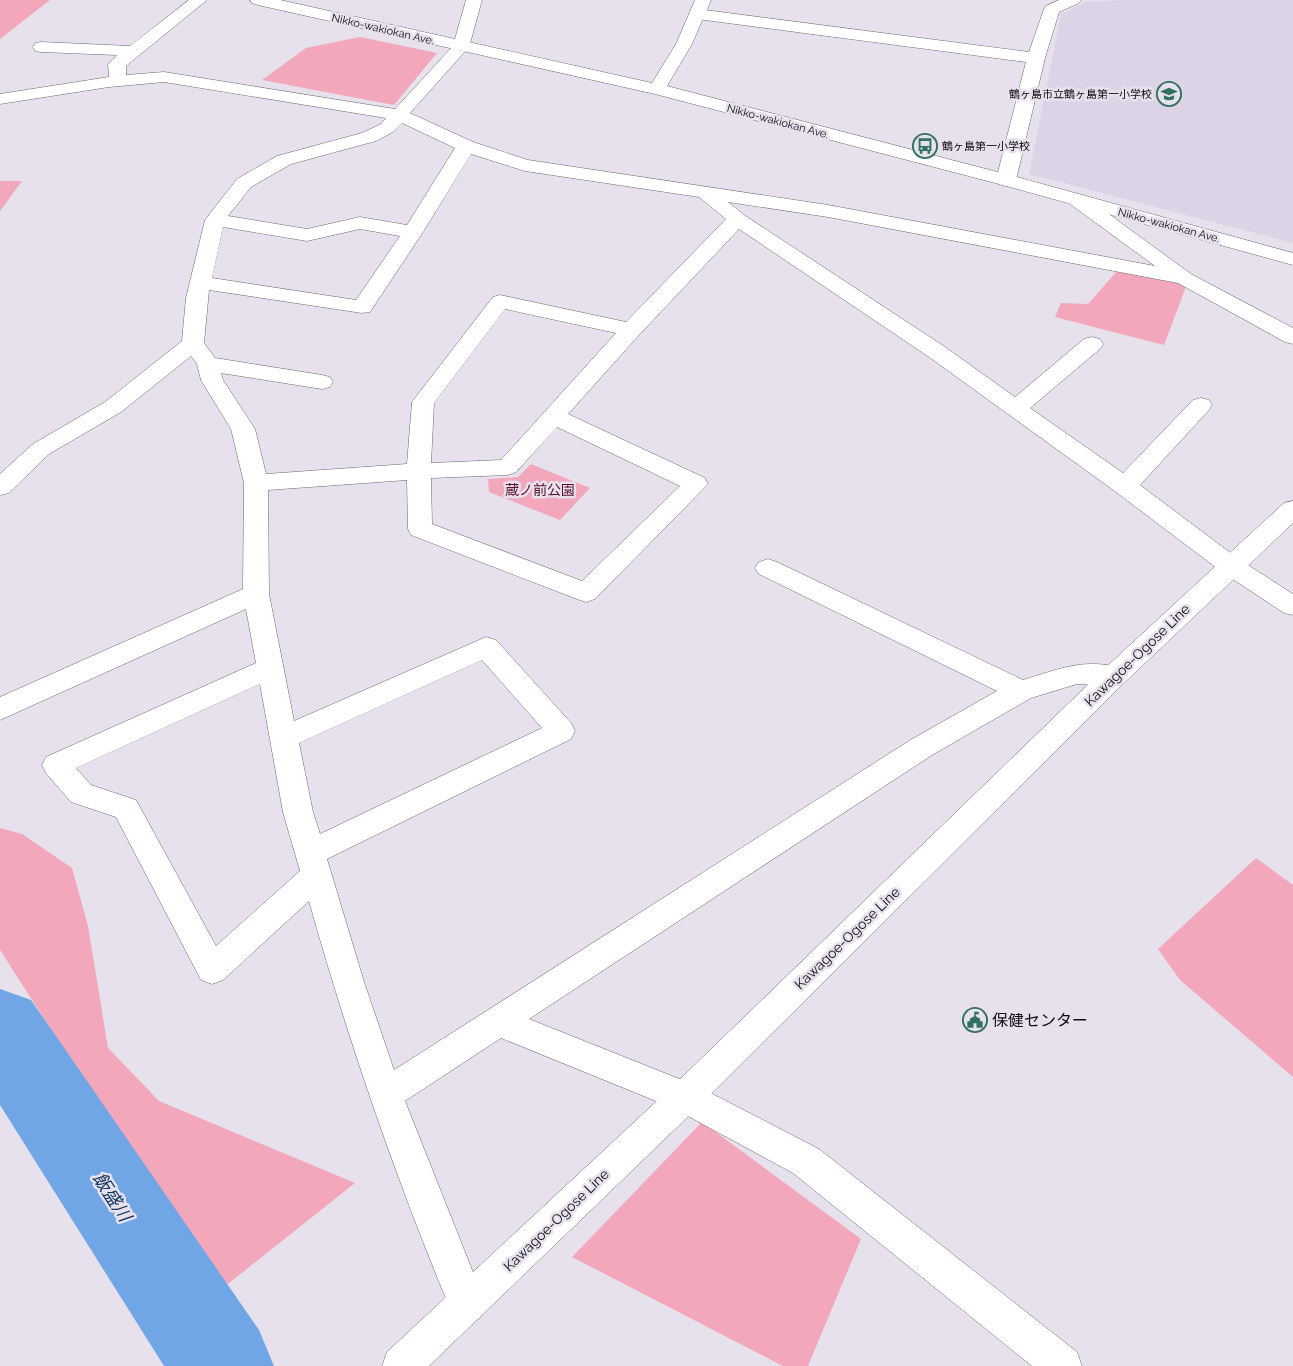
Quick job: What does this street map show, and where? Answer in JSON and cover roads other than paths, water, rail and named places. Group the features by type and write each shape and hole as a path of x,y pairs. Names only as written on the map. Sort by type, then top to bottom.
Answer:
{"street":[{"path":"118,82 117,64 199,0"},
{"name":"Nikko-wakiokan Ave.","path":"258,0 461,47 657,89 1006,180 1293,259"},
{"path":"467,1305 385,1095 298,812 256,594 256,483 242,429 212,380 208,364 193,343 197,298 215,220 244,183 284,160 369,137 387,128 461,47 474,0"},
{"path":"1006,180 1036,58 1052,9 1073,0"},
{"path":"657,89 684,44 700,7 1036,58"},
{"path":"41,47 134,51"},
{"path":"0,99 118,82 164,78 399,115 466,146 525,165 828,211 1184,278"},
{"path":"200,282 362,307 413,232 466,146"},
{"path":"706,193 737,218 1016,408 1125,486 1231,566 1293,606"},
{"path":"1077,200 1184,278 1293,337"},
{"path":"256,483 419,471 508,468 632,330 737,218"},
{"path":"215,220 307,235 360,223 413,232"},
{"path":"554,416 696,484 586,593 420,529 419,471 423,402 500,301 632,330"},
{"path":"0,487 41,450 112,407 193,343"},
{"path":"1016,408 1092,344"},
{"path":"208,364 322,382"},
{"path":"1125,486 1201,405"},
{"name":"Kawagoe-Ogose Line","path":"401,1366 685,1097 1114,676 1293,509"},
{"path":"768,568 1021,691"},
{"path":"0,709 256,594"},
{"path":"269,668 56,765 81,794 126,808 212,970 313,864 561,732 486,647 284,738"},
{"path":"385,1095 922,747 1021,691 1077,674 1114,676"},
{"path":"498,1022 685,1097 806,1161 1063,1366"}],"waterway":[{"name":"飯盛川","path":"0,1028 223,1366"}],"place":[{"name":"鶴ヶ島市立鶴ヶ島第一小学校","path":"1169,94"},
{"name":"鶴ヶ島第一小学校","path":"925,146"},
{"name":"保健センター","path":"975,1020"}],"park label":[{"name":"蔵ノ前公園","path":"540,490"}]}
